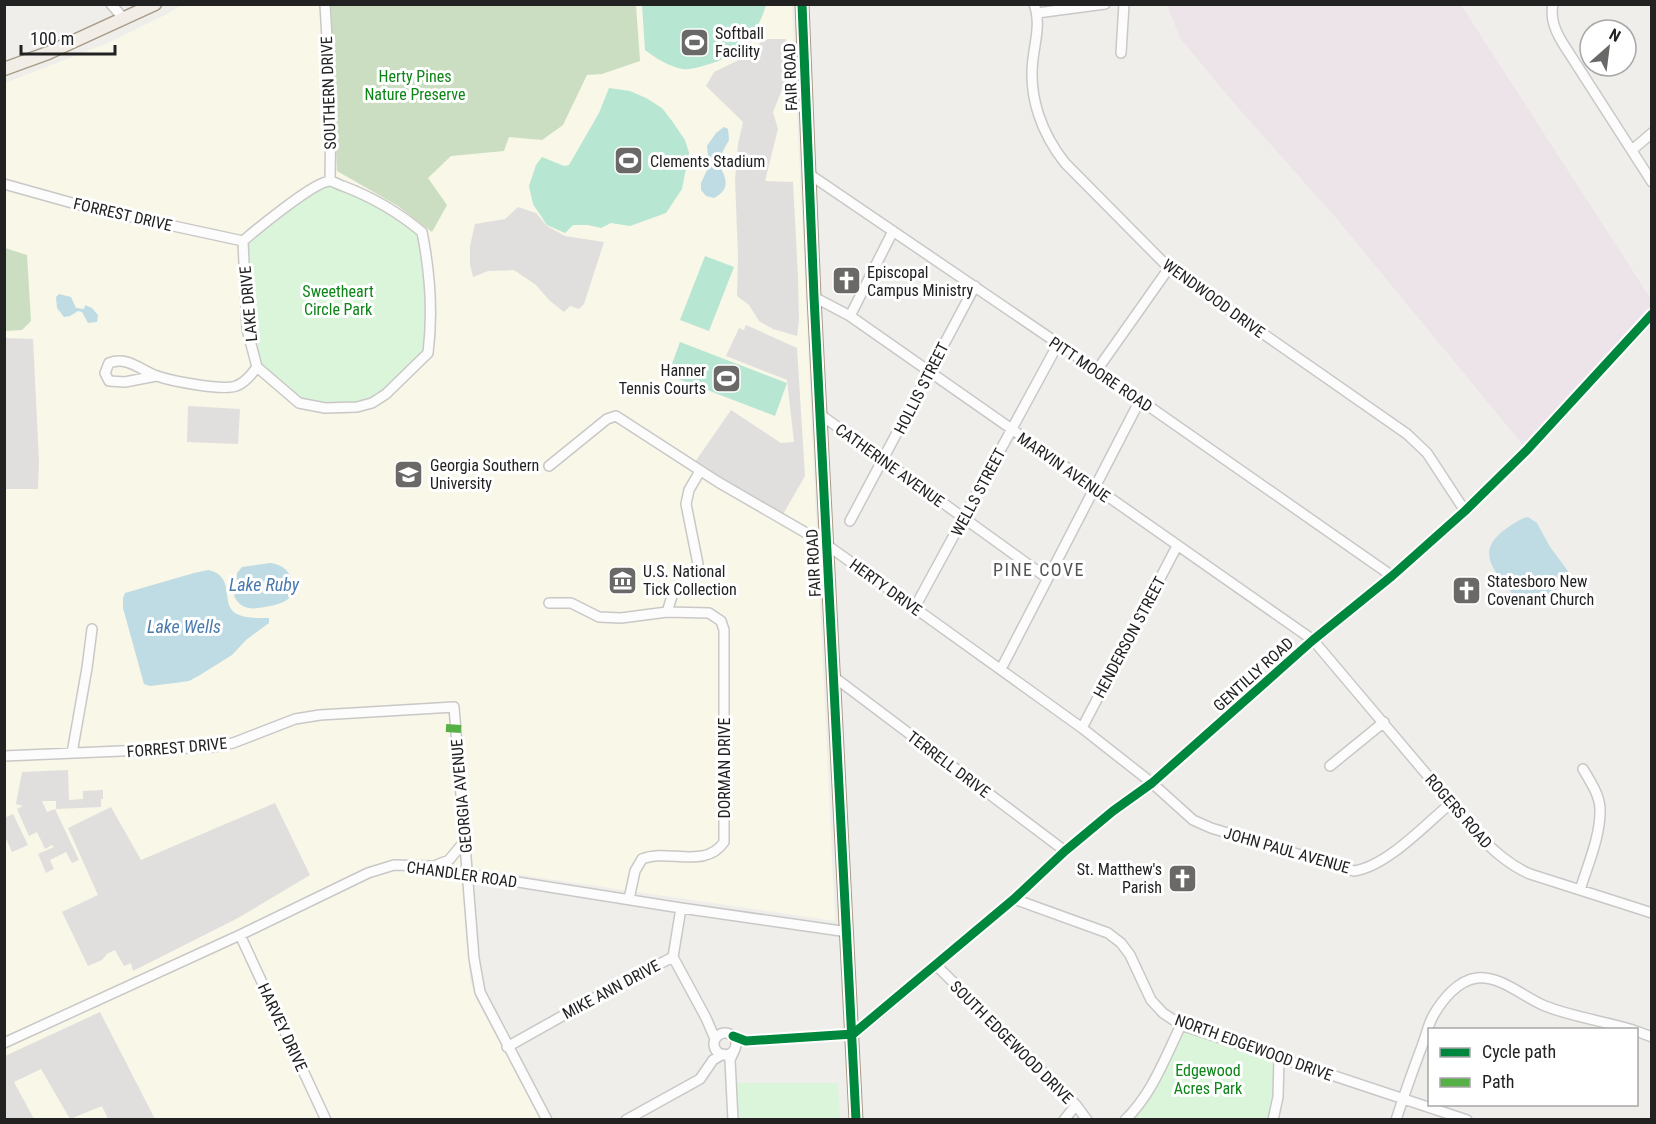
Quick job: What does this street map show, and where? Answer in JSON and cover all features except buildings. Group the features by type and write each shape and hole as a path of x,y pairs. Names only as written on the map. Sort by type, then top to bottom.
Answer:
{"main road":[{"path":"4,69 48,53 155,4"},
{"name":"FAIR ROAD","path":"802,4 814,297 856,1119"}],"street":[{"path":"111,4 124,19"},
{"name":"SOUTHERN DRIVE","path":"326,4 331,108 330,181"},
{"path":"1035,9 1105,4"},
{"path":"1121,53 1124,4"},
{"path":"1553,4 1551,13 1555,29 1562,42 1652,182"},
{"name":"WENDWOOD DRIVE","path":"1035,9 1037,37 1031,80 1035,103 1051,145 1065,163 1169,268 1407,434 1427,453 1466,511"},
{"path":"1632,150 1652,133"},
{"name":"PITT MOORE ROAD","path":"809,174 1097,370 1392,576"},
{"path":"156,376 125,382 109,381 105,373 109,363 116,360 143,368 156,376 213,387 229,387 238,386 257,367 299,403 325,408 372,403 387,394 428,353 431,294 422,232 404,218 357,191 330,181 314,186 243,241"},
{"name":"FORREST DRIVE","path":"4,184 90,208 243,241"},
{"path":"850,316 893,231"},
{"name":"LAKE DRIVE","path":"243,241 247,329 257,367"},
{"path":"1097,370 1169,268"},
{"name":"HOLLIS STREET","path":"850,521 975,286"},
{"name":"MARVIN AVENUE","path":"814,297 850,316 928,373 1313,640"},
{"name":"GENTILLY ROAD","path":"853,1034 1014,899 1065,851 1113,811 1152,783 1313,640 1392,576 1466,511 1527,450 1652,314"},
{"name":"WELLS STREET","path":"915,607 1058,344"},
{"path":"1001,669 1140,400"},
{"name":"CATHERINE AVENUE","path":"821,415 1047,578"},
{"name":"HERTY DRIVE","path":"549,466 607,419 616,416 700,471 827,544 1082,728 1152,783"},
{"path":"667,612 674,593 692,577 698,564 686,504 688,490 700,471"},
{"name":"HENDERSON STREET","path":"1082,728 1177,546"},
{"name":"DORMAN DRIVE","path":"549,603 571,603 598,617 621,618 667,612 709,613 721,621 724,630 724,842 719,850 708,856 642,859 635,871 629,899"},
{"path":"72,753 92,629"},
{"name":"ROGERS ROAD","path":"1313,640 1491,849 1518,869 1652,913"},
{"name":"TERRELL DRIVE","path":"834,677 1065,851"},
{"name":"FORREST DRIVE","path":"4,756 215,747 233,743 289,720 320,715 454,707"},
{"name":"GEORGIA AVENUE","path":"454,707 474,958 480,992 547,1119"},
{"path":"1330,766 1384,723"},
{"path":"1580,890 1598,828 1600,807 1595,791 1583,769"},
{"name":"JOHN PAUL AVENUE","path":"1152,783 1193,820 1211,828 1354,871 1365,870 1382,861 1451,803"},
{"path":"433,867 449,860 464,842"},
{"name":"CHANDLER ROAD","path":"4,1043 240,935 368,873 394,864 433,867 681,908 848,932"},
{"name":"NORTH EDGEWOOD DRIVE","path":"1014,899 1108,933 1121,943 1130,955 1151,1000 1163,1013 1181,1025 1467,1119"},
{"name":"MIKE ANN DRIVE","path":"507,1047 673,957 681,908"},
{"name":"HARVEY DRIVE","path":"240,935 326,1119"},
{"path":"673,957 706,1018 718,1052 726,1056"},
{"name":"SOUTH EDGEWOOD DRIVE","path":"936,965 1087,1119"},
{"path":"1396,1119 1432,1017 1457,987 1477,978 1503,983 1542,1005 1563,1012 1627,1028"},
{"path":"706,1018 730,1034 746,1041 853,1034"},
{"path":"1125,1119 1135,1110 1151,1088 1181,1025"},
{"path":"626,1119 700,1079 713,1060 715,1043 720,1034 730,1034"},
{"path":"730,1034 735,1048"},
{"path":"713,1060 726,1056 746,1041"},
{"path":"726,1056 733,1119"},
{"path":"1273,1119 1278,1097 1279,1058"},
{"path":"1064,1119 1076,1106"}],"shaded area":[{"name":"Georgia Southern University","path":"182,5 792,5 835,921 461,866 470,980 476,999 541,1119 5,1120 5,83 108,43"},
{"path":"1167,5 1461,5 1651,299 1651,314 1527,450 1336,218 1233,102 1180,38"},
{"path":"768,39 786,39 785,82 773,112 778,129 765,181 793,182 798,277 797,336 773,329 759,321 749,305 737,296 735,180 738,144 743,122 706,86 714,72 753,53 761,42"},
{"path":"518,207 536,213 547,226 565,236 604,242 584,304 579,309 570,306 564,312 536,285 514,270 488,271 473,277 470,246 475,224 505,219"},
{"path":"746,325 797,348 805,476 782,516 695,462 731,410 781,443 794,442 787,380 726,356 739,328 744,330"},
{"path":"5,338 33,339 39,461 38,489 5,489"},
{"path":"188,406 240,409 238,444 187,442"},
{"path":"68,770 69,800 83,799 83,791 103,790 103,799 101,799 101,807 56,809 56,801 42,801 47,812 55,809 79,860 72,863 66,852 50,860 54,869 46,873 38,854 54,847 52,845 45,849 37,832 29,836 17,809 23,806 16,804 22,772"},
{"path":"275,803 310,875 238,918 133,971 131,963 124,966 115,950 102,960 88,966 62,912 98,895 68,828 111,807 141,860"},
{"path":"13,814 28,845 12,852 5,836 4,818"},
{"path":"100,1012 155,1119 108,1119 102,1106 70,1119 41,1069 14,1082 34,1119 5,1119 5,1056"}],"green space":[{"name":"Softball Facility","path":"642,4 766,5 757,26 736,51 717,61 686,69 668,64 645,50"},
{"name":"Herty Pines Nature Preserve","path":"331,5 636,5 640,61 602,74 587,75 563,125 542,140 509,137 504,151 451,156 428,178 447,205 432,232 398,206 337,171"},
{"name":"Clements Stadium","path":"609,88 630,91 646,98 662,108 672,121 685,140 689,153 682,189 666,213 630,226 611,223 601,228 573,225 565,233 547,225 533,204 529,186 536,165 542,157 564,166 569,165 599,113"},
{"name":"Sweetheart Circle Park","path":"330,181 357,191 422,232 425,250 428,353 386,394 357,407 299,403 257,367 247,329 243,241"},
{"path":"5,248 27,255 31,321 22,330 5,331"},
{"path":"705,256 734,267 709,331 680,320"},
{"name":"Hanner Tennis Courts","path":"680,342 787,383 775,416 668,375"},
{"name":"Edgewood Acres Park","path":"1188,1031 1265,1057 1272,1064 1275,1084 1268,1119 1132,1120 1150,1098 1183,1035"},
{"path":"735,1083 838,1083 840,1119 737,1119"}],"water":[{"path":"724,127 728,129 729,140 717,162 726,182 723,191 714,198 706,196 701,190 701,183 709,166 707,146 716,133"},
{"path":"59,294 71,297 76,308 84,309 85,305 92,308 98,315 97,322 88,323 82,312 78,311 64,317 57,308 56,297"},
{"path":"1528,517 1537,523 1550,547 1568,571 1550,597 1529,601 1513,595 1492,566 1489,553 1490,546 1499,534 1517,521"},
{"name":"Lake Ruby","path":"277,564 290,575 293,590 289,598 281,603 259,608 241,605 234,596 237,573 242,567"},
{"name":"Lake Wells","path":"208,570 217,573 222,578 228,602 235,613 248,617 269,618 269,623 246,640 232,655 189,681 150,686 144,684 123,608 125,593"}],"marked path":[{"path":"446,728 462,729"}],"cycle path":[{"path":"802,4 814,297 856,1120"},
{"path":"853,1034 1014,899 1065,851 1113,811 1152,783 1313,640 1392,576 1465,511 1527,450 1652,314"},
{"path":"733,1036 746,1041 853,1034"}],"place":[{"name":"Softball Facility","path":"694,42"},
{"name":"Clements Stadium","path":"629,161"},
{"name":"Episcopal Campus Ministry","path":"846,281"},
{"name":"Hanner Tennis Courts","path":"727,379"},
{"name":"Georgia Southern University","path":"409,474"},
{"name":"U.S. National Tick Collection","path":"622,580"},
{"name":"Statesboro New Covenant Church","path":"1466,590"},
{"name":"St. Matthew's Parish","path":"1183,878"}],"district":[{"name":"PINE COVE","path":"1039,570"}]}
